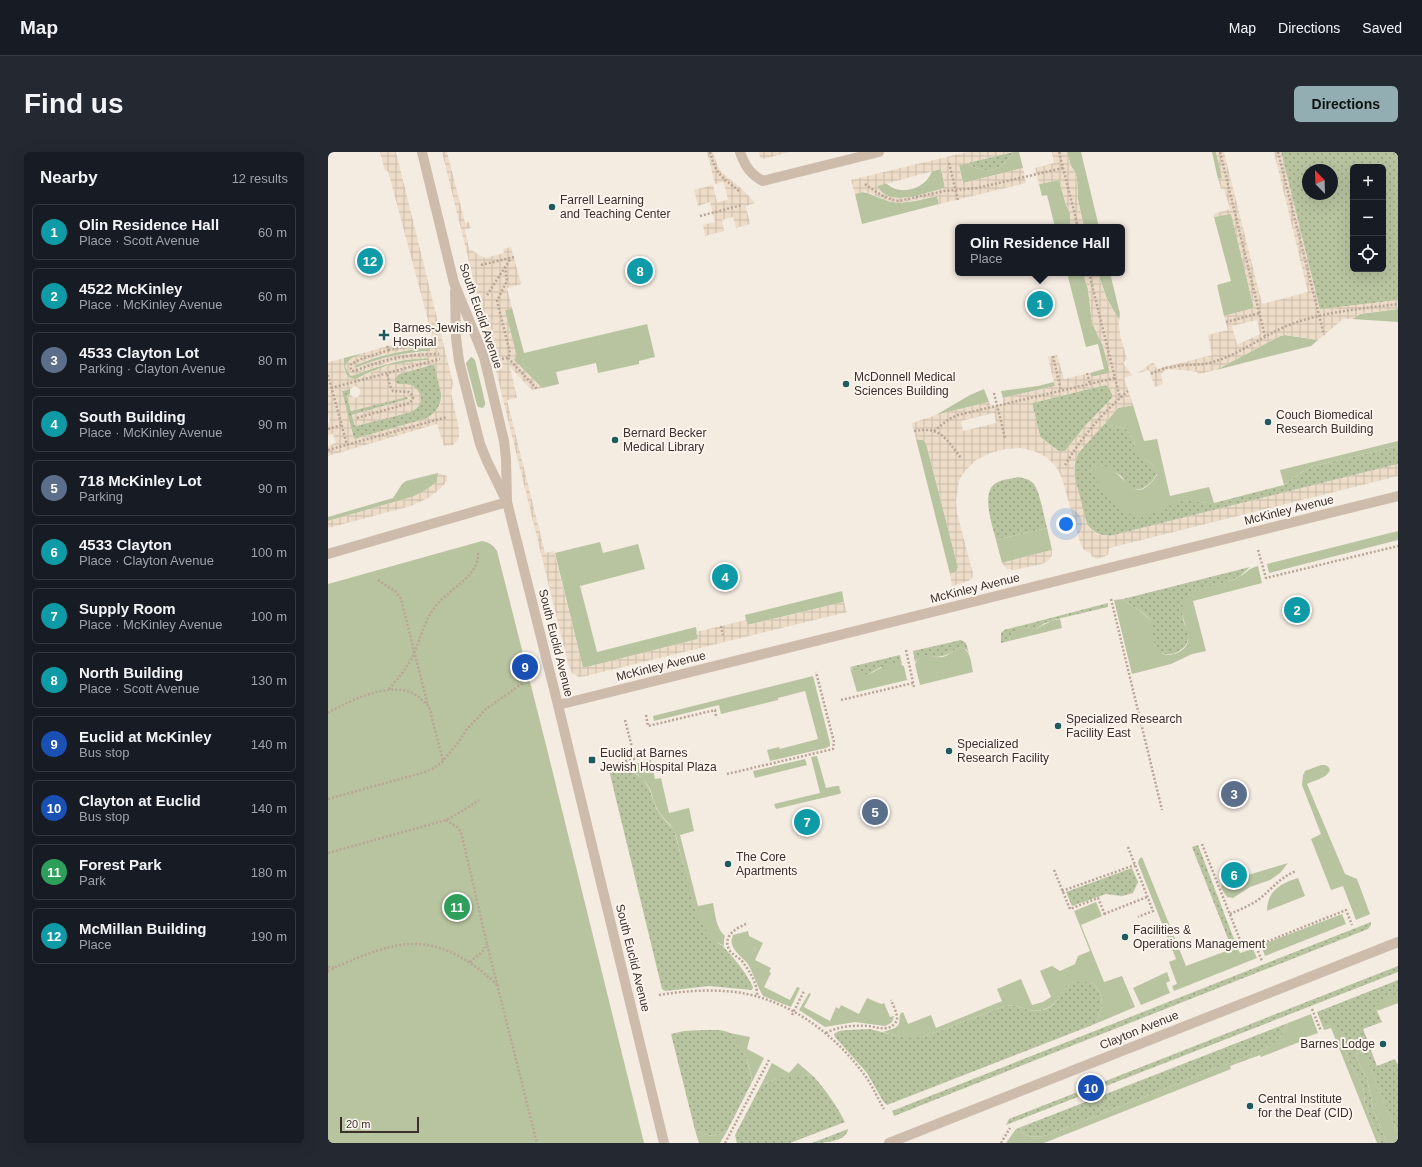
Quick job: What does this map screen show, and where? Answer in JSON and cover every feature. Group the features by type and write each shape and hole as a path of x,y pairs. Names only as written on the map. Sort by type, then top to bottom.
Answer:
{"street":[{"name":"South Euclid Avenue","path":"422,152 454,283 484,357 504,441 507,502 558,705 664,1143"},
{"path":"740,152 744,163 754,176 763,181 879,152"},
{"path":"328,554 507,502 487,462 480,444 461,368 456,338 454,283"},
{"name":"McKinley Avenue","path":"558,705 1398,496"},
{"name":"Clayton Avenue","path":"889,1143 1398,942"}],"path":[{"path":"710,152 717,173 739,191"},
{"path":"1059,152 1077,224"},
{"path":"1220,152 1266,336"},
{"path":"1278,152 1324,335"},
{"path":"949,163 958,200"},
{"path":"865,184 880,195 900,201 955,190 976,188 1063,168"},
{"path":"700,216 742,205"},
{"path":"480,265 512,258 487,295"},
{"path":"505,267 507,281 497,301 510,353 508,358"},
{"path":"1090,276 1120,398"},
{"path":"1151,374 1170,367 1201,365 1214,362 1231,355 1282,328 1318,316 1398,304"},
{"path":"1226,322 1260,313"},
{"path":"437,343 389,350 361,358 351,364 350,369 355,372 380,361 404,356 439,354"},
{"path":"388,346 389,350"},
{"path":"1053,356 1062,390"},
{"path":"502,359 508,358"},
{"path":"508,358 536,389"},
{"path":"331,388 441,359"},
{"path":"358,418 410,403 412,395 408,392 393,391 390,386 387,373"},
{"path":"1087,373 1090,384"},
{"path":"328,375 347,445"},
{"path":"1053,377 1058,376"},
{"path":"934,431 949,419 1115,378"},
{"path":"1065,466 1084,436 1128,391"},
{"path":"994,393 1005,438"},
{"path":"328,450 447,417"},
{"path":"328,429 342,425"},
{"path":"914,431 926,429 941,434 961,458"},
{"path":"1259,555 1266,578 1398,546"},
{"path":"1394,547 1395,551"},
{"path":"389,689 401,675 415,652 427,619 435,606 468,576 478,561 478,551"},
{"path":"378,580 396,592 401,599 443,760"},
{"path":"1111,599 1162,810"},
{"path":"721,626 723,635"},
{"path":"906,650 914,687"},
{"path":"727,774 833,749 834,742 816,672"},
{"path":"841,700 913,683"},
{"path":"328,799 425,772 434,768 443,760 475,719 486,709 523,684"},
{"path":"328,713 362,697 389,689 411,692 419,697 428,707"},
{"path":"646,715 648,726 715,710 716,716"},
{"path":"624,720 635,759"},
{"path":"602,767 650,755"},
{"path":"328,853 446,820 479,800"},
{"path":"446,820 457,827 461,832 487,944 537,1143"},
{"path":"1202,844 1244,950 1346,910 1352,925"},
{"path":"1128,847 1153,911 1138,917"},
{"path":"1062,891 1134,865"},
{"path":"1054,870 1070,909 1098,898 1104,914 1147,897"},
{"path":"1230,914 1246,907 1258,899 1275,883 1296,871"},
{"path":"746,924 735,929 731,933 728,938 728,944 730,950 741,961 752,977 757,992 757,998"},
{"path":"328,971 372,953 394,946 424,944 452,952 470,962 498,986"},
{"path":"470,962 483,951 487,944"},
{"path":"1256,946 1262,961"},
{"path":"328,967 335,968"},
{"path":"659,994 707,990 736,992 782,1006 826,1033 851,1058 867,1079 884,1109"},
{"path":"792,1013 804,991"},
{"path":"826,1033 841,1027 854,1026 888,1028 892,1026 896,1023 898,1017 891,1000"},
{"path":"1312,1009 1321,1031"},
{"path":"725,1143 769,1060"},
{"path":"1001,1143 1010,1128"}],"green space":[{"path":"1013,152 1004,164 993,170 980,169 967,163"},
{"path":"1013,152 1019,152 1023,168 963,183 959,165 967,163 980,169 993,170 1004,164"},
{"path":"1067,152 1081,152 1098,224 1083,224 1078,200 1077,179"},
{"path":"1212,152 1216,152 1222,178 1218,179"},
{"path":"1281,152 1398,152 1398,300 1320,310"},
{"path":"941,169 945,188 918,196 908,198 890,197 883,193 877,186 886,183 898,190 912,189 924,182 932,171"},
{"path":"1059,180 1066,205 1070,213 1070,224 1054,224 1047,195 1042,196 1039,184"},
{"path":"862,192 898,202 910,202 937,196 939,204 862,224 855,194"},
{"path":"1231,213 1254,308 1224,316 1217,285 1231,281 1214,217"},
{"path":"1068,276 1084,276 1088,289 1092,323 1103,346 1110,373 1091,377 1090,373 1104,369 1098,344 1086,347"},
{"path":"1099,276 1111,276 1120,314 1119,320 1107,299"},
{"path":"512,308 524,353 647,324 655,357 639,361 639,364 598,373 596,363 556,372 559,384 542,388 514,360 505,310"},
{"path":"1398,309 1398,322 1352,319 1360,314"},
{"path":"1285,335 1318,340 1311,346 1216,370 1280,336"},
{"path":"430,348 430,351 401,354 382,358 355,368 354,366 391,354"},
{"path":"363,353 352,358 347,371 351,376 398,361 428,358 428,360 391,365 356,379 352,379 347,375 344,358"},
{"path":"471,357 475,360 485,402 483,408 478,407 477,405 466,363"},
{"path":"435,364 441,388 441,395 438,408 433,414 425,419 354,439 341,391 350,389 350,394 347,396 351,411 407,396 408,399 352,415 355,426 411,412 405,384 398,384 395,382 395,378 399,374"},
{"path":"1054,382 1055,386 1003,398 1001,391 1038,386"},
{"path":"1105,385 1111,390 1112,398 1086,425 1065,451 1060,452 1040,437 1032,403"},
{"path":"984,389 989,402 936,415 970,395"},
{"path":"1133,405 1144,441 1157,439 1170,496 1209,487 1214,503 1183,501 1150,514 1135,515 1119,508 1105,495 1093,470 1096,466 1105,466 1113,470 1126,483 1133,488 1140,490 1148,486 1157,475 1153,465 1138,454 1135,448 1134,440 1126,429 1105,423 1118,408"},
{"path":"1105,423 1126,429 1134,440 1135,448 1153,465 1157,474 1148,485 1141,489 1137,489 1128,485 1121,476 1101,465 1156,512 1180,501 1187,500 1214,503 1284,485 1314,466 1398,446 1398,464 1106,536 1094,531 1087,524 1079,499 1074,470 1075,461 1078,454"},
{"path":"916,439 923,440 926,443 958,567 956,572 950,574"},
{"path":"1398,441 1398,446 1314,466 1284,485 1280,470"},
{"path":"438,473 437,482 423,492 412,497 328,521 328,517 393,498 402,484 406,481"},
{"path":"1018,477 1033,483 1040,498 1047,528 996,540 990,519 988,502 991,488 996,483"},
{"path":"1047,528 1052,550 1002,563 996,540"},
{"path":"1398,531 1398,540 1269,573 1267,564"},
{"path":"482,541 491,544 497,551 644,1143 328,1143 328,584"},
{"path":"600,542 603,553 638,544 645,569 580,586 597,652 696,627 698,639 583,668 555,553"},
{"path":"1258,566 1262,583 1193,601 1206,651 1192,654 1171,664 1132,674 1114,600 1123,599 1146,615 1151,622 1153,641 1157,649 1166,655 1175,654 1184,649 1188,643 1182,607 1189,595 1202,588 1231,581"},
{"path":"1250,567 1239,577 1227,582 1199,589 1185,600 1183,617 1188,633 1188,641 1182,649 1175,653 1163,654 1157,649 1152,638 1149,618 1123,599"},
{"path":"842,591 844,602 747,625 745,615"},
{"path":"1108,603 1108,607 1057,619 1045,623 1036,629 1026,627 1010,636 1009,641 1001,643 1001,633 1004,630"},
{"path":"1060,619 1062,628 1009,641 1010,636 1020,628 1026,627 1036,629 1051,621"},
{"path":"961,640 966,643 969,654 967,650 960,647 949,654 938,657 925,656 915,662 913,651"},
{"path":"960,647 968,654 971,660 973,672 920,685 915,664 921,657 942,657"},
{"path":"900,655 902,666 881,667 867,675 862,675 850,667"},
{"path":"889,664 904,666 907,680 857,692 850,668 862,674 870,674"},
{"path":"813,676 830,743 830,746 826,748 770,761 767,750 779,747 780,749 818,739 805,691 778,698 778,700 721,714 719,705 654,721 653,716"},
{"path":"817,756 826,788 839,786 841,793 776,809 774,804 820,793 811,757"},
{"path":"805,759 807,765 755,778 753,771"},
{"path":"651,760 655,779 661,778 669,813 689,808 694,831 680,835 698,906 713,903 718,925 725,936 724,946 714,939 699,918 673,828 657,809 650,789 643,779 625,766"},
{"path":"1321,765 1326,765 1328,767 1330,770 1328,773 1324,777 1307,784 1345,874 1357,879 1370,914 1356,920 1343,886 1331,890 1311,839 1321,834 1302,785 1303,775 1305,771"},
{"path":"625,766 643,779 649,788 656,808 674,830 695,908 718,943 724,947 740,966 753,987 752,990 709,986 665,991 662,989 609,770"},
{"path":"1198,845 1237,947 1232,949 1192,847"},
{"path":"1142,857 1186,966 1237,947 1240,953 1253,949 1257,958 1174,991 1172,986 1177,984 1169,962 1176,959 1138,863 1139,859"},
{"path":"1288,863 1280,873 1270,880 1250,887 1233,898 1227,897 1221,888 1222,883"},
{"path":"1132,868 1138,882 1133,893 1122,896 1106,894 1072,906 1066,892"},
{"path":"1298,878 1305,896 1267,911 1269,898 1272,893 1286,882"},
{"path":"1096,902 1102,916 1081,925 1104,982 1122,976 1135,1007 1095,1024 1102,1008 1102,999 1094,984 1081,982 1073,983 1067,986 1051,1006 1042,1010 1034,1011 1018,1007 1005,1006 923,1037 909,1038 883,1032 895,1028 899,1024 900,1014 903,1012 908,1024 931,1015 936,1028 1002,1001 997,989 1021,979 1032,1005 1043,1002 1051,997 1040,971 1052,966 1060,971 1075,964 1078,956 1090,951 1074,911"},
{"path":"1342,914 1346,924 1265,956 1261,945"},
{"path":"1371,922 1368,929 894,1116 892,1111"},
{"path":"748,931 749,936 763,943 755,960 771,968 769,972 771,973 764,987 790,1000 797,987 800,988 791,1007 763,996 748,964 733,947 733,935"},
{"path":"1398,966 1398,972 1006,1125 1009,1119"},
{"path":"1167,972 1170,981 1166,983 1170,993 1141,1005 1133,988"},
{"path":"1081,980 1094,984 1102,999 1102,1008 1095,1024 887,1105 883,1101 867,1073 834,1034 839,1031 870,1029 897,1036 923,1037 1008,1006 1020,1007 1035,1011 1043,1010 1054,1004 1066,986"},
{"path":"1398,980 1398,995 1375,1007 1382,1022 1363,1029 1377,1066 1395,1059 1398,1065 1398,1136 1362,1047 1356,1054 1367,1079 1374,1112 1387,1143 1381,1143 1365,1104 1363,1086 1349,1062 1344,1039 1329,1025 1323,1027 1317,1012"},
{"path":"809,993 811,994 804,1007 830,1021 836,1007 839,1009 841,1005 859,1014 867,998 881,1004 884,1003 890,1017 894,1016 893,1020 885,1026 855,1022 825,1027 799,1010"},
{"path":"1398,995 1398,1003 1377,1011 1375,1004 1382,999"},
{"path":"1311,1014 1318,1033 1301,1039 1302,1041 1261,1057 1260,1055 1230,1066 1231,1069 1044,1143 1006,1143 1016,1129 1031,1136 1038,1137 1048,1135 1265,1049 1279,1038 1288,1023"},
{"path":"1288,1023 1279,1038 1265,1049 1048,1135 1038,1137 1031,1136 1016,1129"},
{"path":"1335,1025 1341,1032 1349,1062 1363,1086 1365,1104 1381,1143 1377,1143 1331,1028 1324,1030 1323,1027"},
{"path":"684,1031 724,1031 735,1037 745,1055 752,1082 727,1131 715,1135 703,1134 695,1130 671,1034"},
{"path":"730,1033 750,1037 747,1049 764,1058 752,1082 750,1069 742,1049"},
{"path":"1362,1046 1398,1136 1398,1143 1387,1143 1374,1112 1367,1079 1356,1054"},
{"path":"772,1063 789,1073 798,1063 813,1076 799,1075 786,1077 761,1085"},
{"path":"784,1076 813,1076 830,1098 845,1122 790,1143 737,1143 735,1135 761,1085"},
{"path":"848,1129 847,1133 839,1139 828,1142 812,1143"},
{"path":"695,1130 707,1135 719,1134 727,1131 720,1143 699,1143"}],"shaded area":[{"path":"380,152 396,152 453,383 451,393 459,429 459,438 453,445 444,446 437,424 328,456 328,446 336,443 333,434 328,435 328,423 330,422 328,413 328,361 344,358 344,370 352,379 356,379 387,365 428,360 428,358 401,360 387,363 351,376 345,366 352,358 363,353 399,343 430,341 432,335 388,171 385,171","holes":["430,348 430,351 390,356 355,368 354,366 378,356 408,350","434,364 442,398 440,406 431,416 354,439 342,391 355,386 360,389 360,394 358,397 354,398 350,394 347,396 351,411 407,397 408,399 352,415 355,426 411,412 417,408 421,402 421,395 412,385 398,384 395,382 395,378 399,374"]},
{"path":"442,152 447,152 465,223 469,222 471,228 465,229 469,249 485,258 504,253 503,249 511,247 521,284 507,288 512,308 505,310 517,356 514,360 542,388 532,390 510,367 517,398 507,400 545,553 554,551 583,668 698,639 696,632 746,620 748,625 844,602 847,612 586,676 579,677 572,673 568,663"},
{"path":"707,152 713,152 718,167 722,173 743,190 755,203 746,206 750,224 736,228 733,217 722,220 724,231 705,236 703,225 715,222 710,202 698,206 694,190 713,185 717,202 728,200 724,182 715,184"},
{"path":"759,152 789,152 763,159 760,157"},
{"path":"967,152 1012,152 959,165 963,183 1023,168 1026,183 939,204 937,196 901,203 890,202 869,193 862,192 855,194 851,180","holes":["941,169 945,188 911,197 900,198 890,197 883,194 877,186"]},
{"path":"1052,152 1067,152 1077,179 1078,200 1083,224 1070,224 1070,213 1066,205 1059,180 1039,184 1035,168 1054,163"},
{"path":"1216,152 1224,152 1262,304 1308,292 1274,152 1281,152 1320,309 1398,300 1398,309 1360,314 1352,319 1343,319 1318,340 1285,335 1280,336 1216,370 1198,374 1197,372 1192,371 1168,369 1161,374 1163,384 1155,387 1149,370 1138,373 1153,362 1157,369 1212,355 1208,335 1228,330 1224,316 1254,308 1231,214 1214,217 1214,214 1230,209 1224,189 1221,189 1218,179 1222,178","holes":["1257,320 1260,334 1237,345 1232,326"]},
{"path":"1084,276 1099,276 1107,299 1119,320 1121,339 1127,359 1123,363 1132,375 1124,378 1133,405 1118,408 1078,454 1074,464 1074,474 1087,524 1091,530 1097,534 1110,536 1398,464 1398,476 1109,548 1108,555 1097,559 1084,550 1080,542 1064,485 1055,465 1046,457 1034,451 1020,448 1006,449 990,453 976,460 965,471 959,480 956,502 957,513 973,574 972,578 968,581 952,586 950,574 956,572 958,567 926,443 923,440 916,439 912,423 936,415 989,402 992,407 997,406 1003,404 1003,398 1055,386 1048,357 1057,355 1064,379 1090,373 1091,377 1110,373 1103,346 1092,323 1088,289","holes":["1105,385 1112,394 1112,398 1086,425 1065,451 1060,452 1042,439 1032,403","994,413 996,423 963,431 961,421"]},
{"path":"438,473 447,476 447,481 440,489 428,498 411,506 328,528 328,521 412,497 423,492 437,482"},
{"path":"1052,550 1052,555 1048,561 1042,564 1014,570 1007,569 1002,563"}],"place":[{"name":"Farrell Learning and Teaching Center","path":"552,207"},
{"name":"McMillan Building","path":"370,261"},
{"name":"North Building","path":"640,271"},
{"name":"Olin Residence Hall","path":"1040,304"},
{"name":"Barnes-Jewish Hospital","path":"384,335"},
{"name":"McDonnell Medical Sciences Building","path":"846,384"},
{"name":"Couch Biomedical Research Building","path":"1268,422"},
{"name":"Bernard Becker Medical Library","path":"615,440"},
{"name":"South Building","path":"725,577"},
{"name":"4522 McKinley","path":"1297,610"},
{"name":"Euclid at McKinley","path":"525,667"},
{"name":"Specialized Research Facility East","path":"1058,726"},
{"name":"Specialized Research Facility","path":"949,751"},
{"name":"Euclid at Barnes Jewish Hospital Plaza","path":"592,760"},
{"name":"4533 Clayton Lot","path":"1234,794"},
{"name":"718 McKinley Lot","path":"875,812"},
{"name":"Supply Room","path":"807,822"},
{"name":"The Core Apartments","path":"728,864"},
{"name":"4533 Clayton","path":"1234,875"},
{"name":"Forest Park","path":"457,907"},
{"name":"Facilities & Operations Management","path":"1125,937"},
{"name":"Barnes Lodge","path":"1383,1044"},
{"name":"Clayton at Euclid","path":"1091,1088"},
{"name":"Central Institute for the Deaf (CID)","path":"1250,1106"}]}
